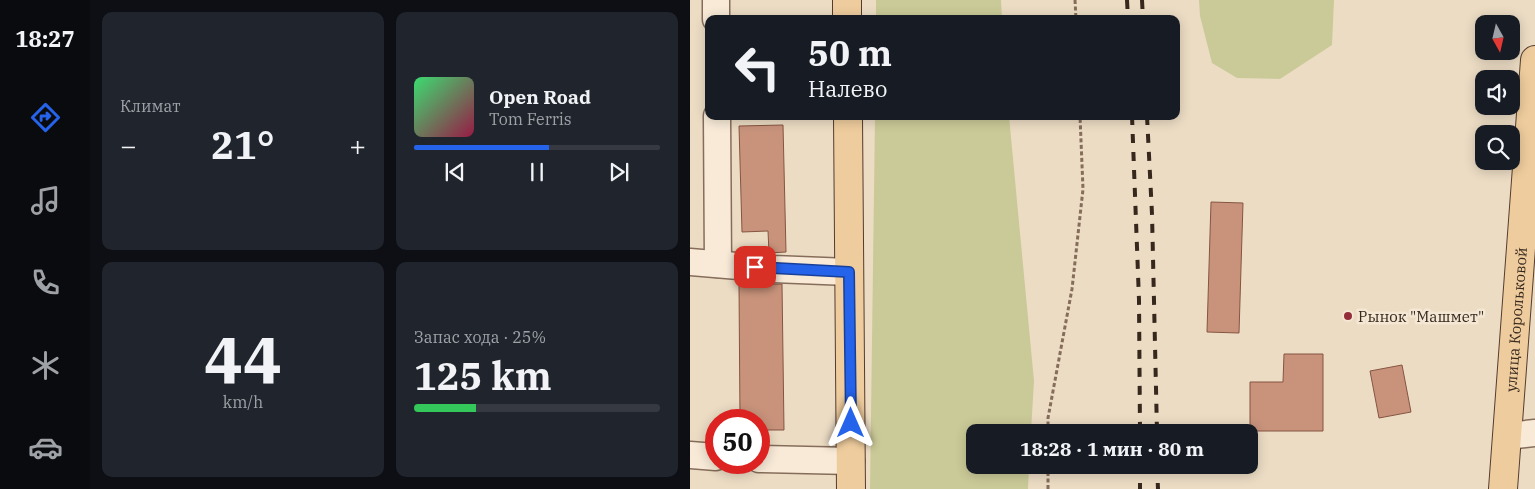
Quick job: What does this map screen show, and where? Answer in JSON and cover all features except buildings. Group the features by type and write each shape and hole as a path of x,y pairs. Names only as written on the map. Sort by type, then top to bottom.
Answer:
{"main road":[{"path":"847,0 847,15"},
{"name":"улица Корольковой","path":"1503,489 1535,60"},
{"path":"848,120 851,489"}],"lane":[{"path":"716,0 716,15"},
{"path":"717,120 718,264"},
{"path":"690,262 773,269 849,272"},
{"path":"1507,436 1535,433"},
{"path":"690,455 705,456"},
{"path":"770,459 851,460"}],"path":[{"path":"1075,0 1076,15"},
{"path":"1048,424 1072,289 1083,189 1080,120"},
{"path":"1048,474 1048,489"}],"green space":[{"path":"876,0 1001,0 1002,15 876,15"},
{"path":"1199,0 1334,0 1332,45 1280,79 1237,78 1212,63 1200,16"},
{"path":"875,120 1009,120 1034,381 1031,424 966,424 966,474 1029,474 1028,489 870,489"}],"railway":[{"path":"1127,0 1128,15"},
{"path":"1142,0 1143,15"},
{"path":"1132,120 1139,300 1140,424"},
{"path":"1147,120 1152,214 1157,424"},
{"path":"1140,474 1140,489"},
{"path":"1157,474 1158,489"}],"place":[{"name":"Рынок \"Машмет\"","path":"1348,316"}],"route":[{"path":"755,267 849,272 851,423"}]}
